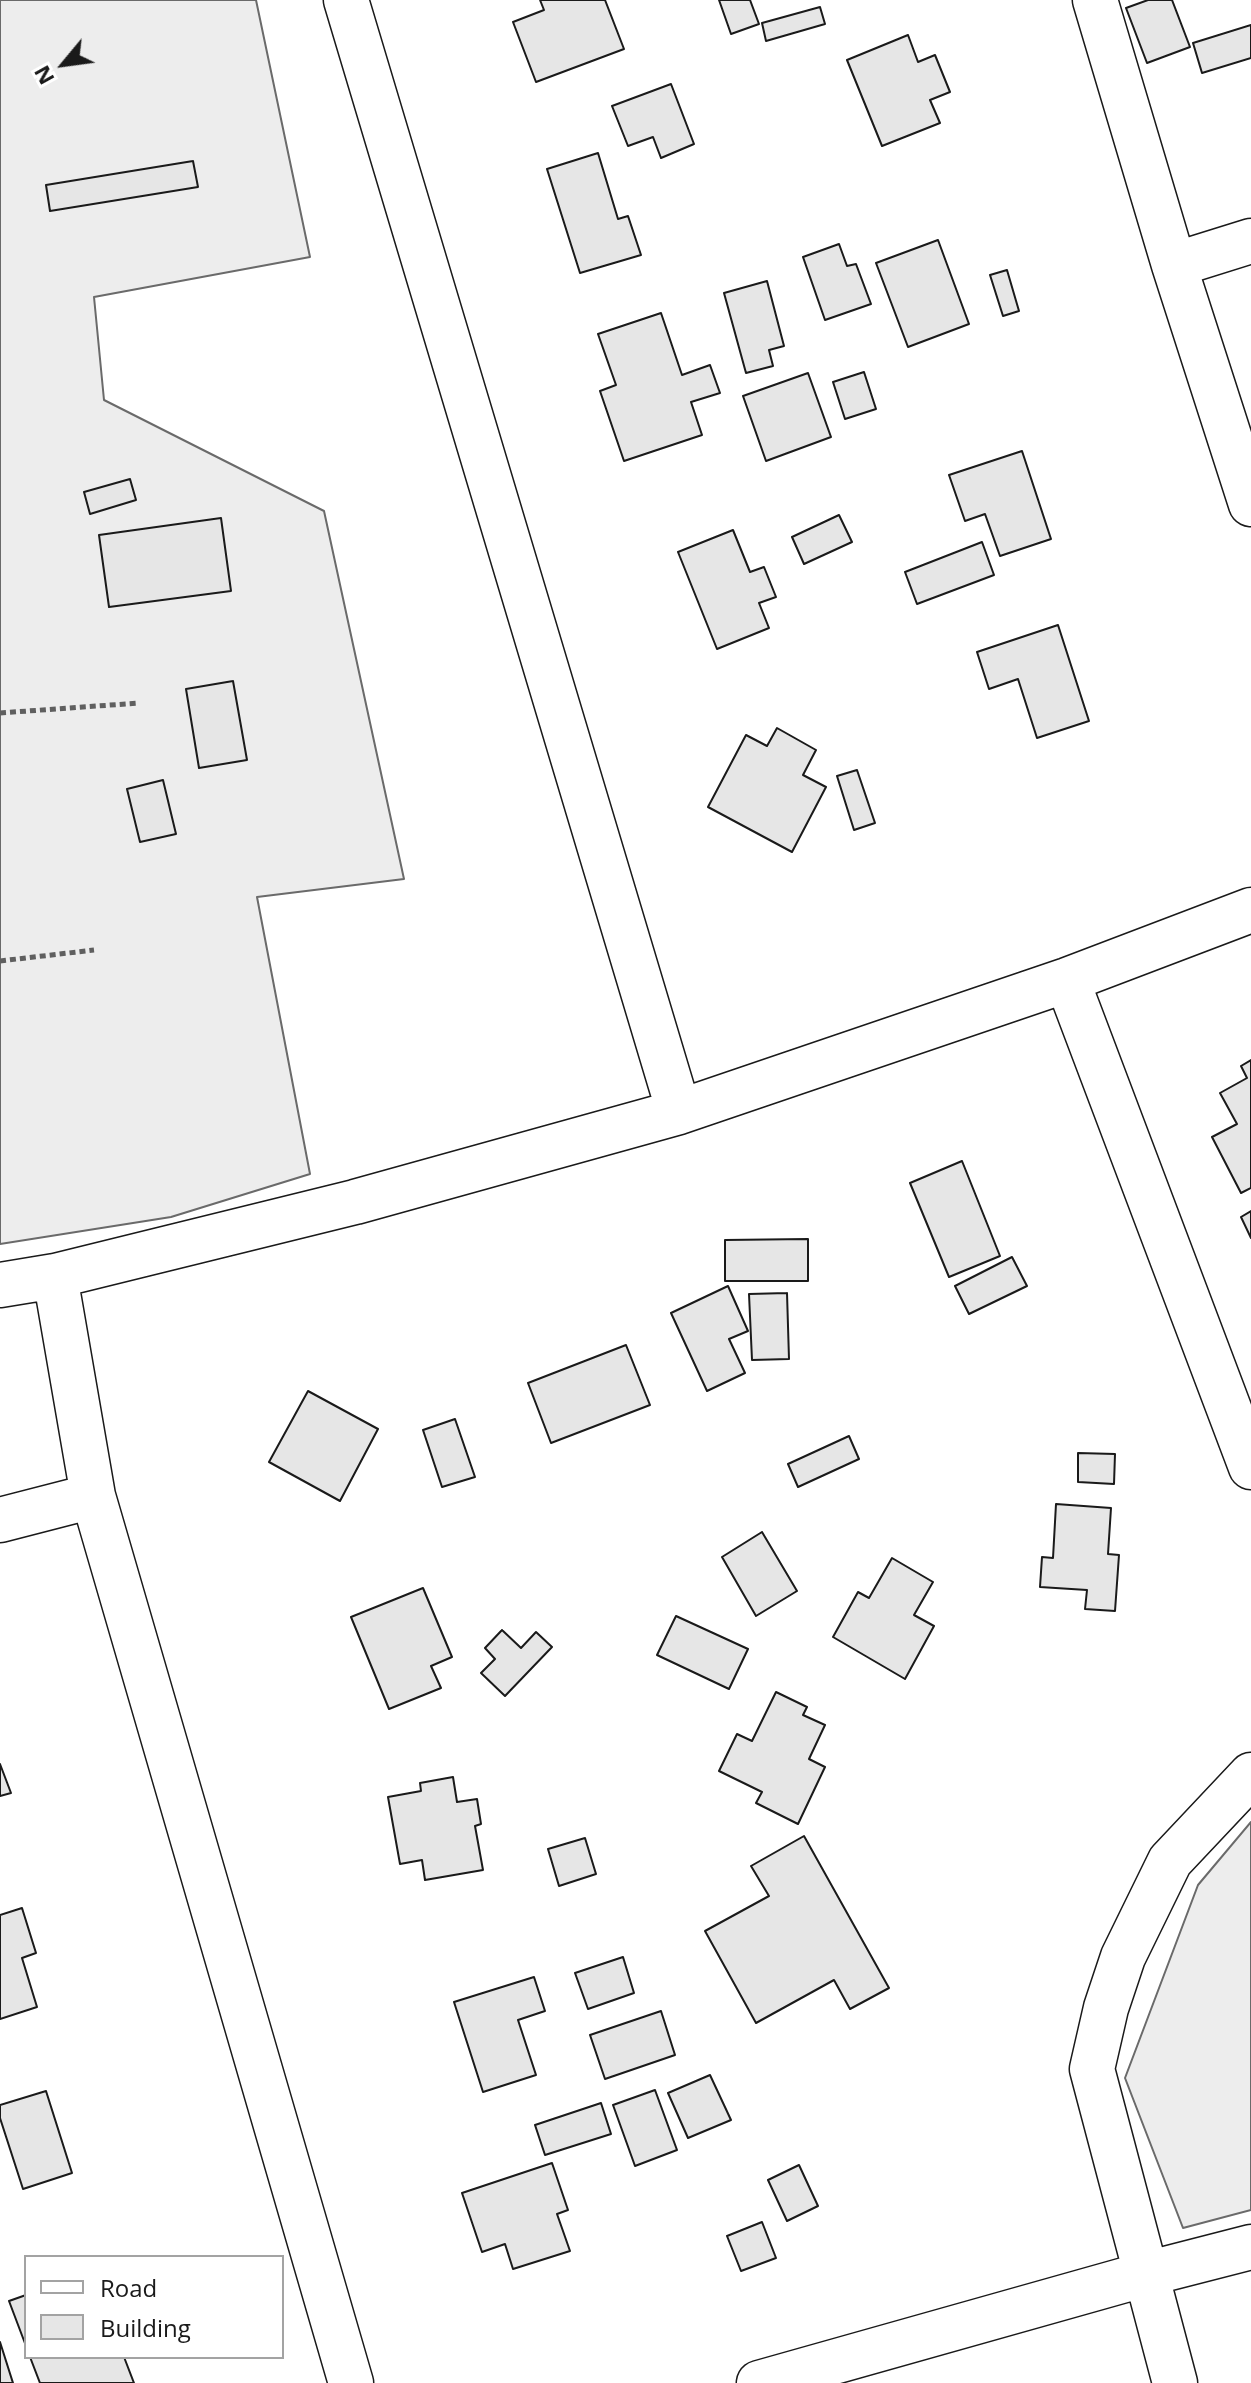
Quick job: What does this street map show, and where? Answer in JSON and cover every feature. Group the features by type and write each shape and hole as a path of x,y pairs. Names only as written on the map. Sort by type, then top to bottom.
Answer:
{"street":[{"path":"346,0 679,1112"},
{"path":"1095,0 1174,265 1251,504"},
{"path":"1174,265 1251,241"},
{"path":"0,1285 55,1276 355,1202 679,1112 1067,980 1251,910"},
{"path":"1067,980 1251,1467"},
{"path":"55,1276 93,1496 351,2383"},
{"path":"0,1520 93,1496"},
{"path":"1175,2383 1092,2069 1106,2008 1123,1957 1170,1861 1251,1775"},
{"path":"759,2383 1251,2247"}],"path":[{"path":"0,713 139,703"},
{"path":"0,961 94,950"}],"shaded area":[{"path":"0,0 256,0 310,257 94,297 104,400 324,511 404,879 257,897 310,1174 171,1217 0,1244"},
{"path":"1251,1822 1251,2210 1183,2228 1125,2078 1198,1885"}],"building":[{"path":"540,0 605,0 624,49 536,82 513,22 544,10"},
{"path":"719,0 750,0 759,24 731,34"},
{"path":"1148,0 1172,0 1190,47 1147,63 1126,8"},
{"path":"820,7 825,24 766,41 762,23"},
{"path":"1251,25 1251,58 1202,73 1193,43"},
{"path":"908,35 918,62 935,55 950,92 930,100 940,123 882,146 847,60"},
{"path":"671,84 694,144 661,158 653,137 628,146 612,106"},
{"path":"598,153 618,219 628,216 641,255 580,273 547,169"},
{"path":"193,161 198,187 50,211 46,185"},
{"path":"938,240 969,324 908,347 876,263"},
{"path":"839,244 847,266 856,264 871,304 825,320 803,257"},
{"path":"1007,270 1019,311 1003,316 990,275"},
{"path":"767,281 784,346 769,350 773,366 746,373 724,293"},
{"path":"661,313 682,375 710,365 720,393 691,402 702,435 624,461 600,391 616,385 598,334"},
{"path":"864,372 876,409 845,419 833,382"},
{"path":"808,373 831,437 766,461 743,396"},
{"path":"1022,451 1051,539 1000,556 985,514 965,521 949,475"},
{"path":"130,479 136,500 90,514 84,492"},
{"path":"839,515 852,542 804,564 792,537"},
{"path":"221,518 231,591 109,607 99,535"},
{"path":"733,530 750,572 764,567 776,597 759,603 769,628 717,649 678,552"},
{"path":"982,542 994,575 917,604 905,572"},
{"path":"1058,625 1089,721 1037,738 1018,679 989,689 977,652"},
{"path":"233,681 247,760 199,768 186,689"},
{"path":"777,728 816,750 803,775 826,787 792,852 708,807 746,735 767,746"},
{"path":"857,770 875,823 854,830 837,776"},
{"path":"163,780 176,834 140,842 127,789"},
{"path":"1251,1060 1251,1188 1241,1193 1212,1137 1237,1124 1220,1093 1247,1078 1241,1066"},
{"path":"962,1161 1000,1256 949,1277 910,1183"},
{"path":"1251,1211 1251,1238 1241,1217"},
{"path":"808,1239 808,1281 725,1281 725,1240"},
{"path":"1012,1257 1027,1286 969,1314 955,1286"},
{"path":"728,1286 748,1331 729,1339 745,1373 707,1391 671,1313"},
{"path":"787,1293 789,1359 752,1360 749,1294"},
{"path":"626,1345 650,1405 551,1443 528,1383"},
{"path":"308,1391 378,1429 340,1501 269,1462"},
{"path":"455,1419 475,1477 442,1487 423,1430"},
{"path":"849,1436 859,1459 798,1487 788,1464"},
{"path":"1078,1453 1115,1454 1114,1484 1078,1482"},
{"path":"1056,1504 1111,1508 1108,1554 1119,1555 1115,1611 1085,1609 1087,1590 1040,1587 1042,1557 1053,1558"},
{"path":"762,1532 797,1591 756,1616 722,1557"},
{"path":"892,1558 933,1582 914,1615 934,1626 905,1679 833,1637 858,1592 869,1598"},
{"path":"423,1588 452,1657 431,1666 441,1688 389,1709 351,1617"},
{"path":"676,1616 748,1649 729,1689 657,1655"},
{"path":"502,1630 521,1648 536,1632 552,1647 505,1696 481,1673 495,1659 485,1648"},
{"path":"776,1692 807,1707 803,1715 825,1725 809,1759 825,1767 798,1824 756,1803 762,1792 719,1771 737,1734 752,1741"},
{"path":"0,1764 11,1793 0,1796"},
{"path":"453,1777 457,1802 477,1799 481,1824 475,1826 483,1870 425,1880 422,1860 400,1864 388,1797 421,1791 420,1783"},
{"path":"804,1836 889,1988 850,2009 834,1980 756,2023 705,1931 769,1896 751,1866"},
{"path":"585,1838 596,1874 559,1886 548,1849"},
{"path":"22,1908 36,1953 22,1958 37,2007 0,2019 0,1915"},
{"path":"623,1957 634,1993 588,2009 575,1973"},
{"path":"534,1977 545,2011 518,2020 536,2075 483,2092 454,2002"},
{"path":"661,2011 675,2055 605,2079 590,2035"},
{"path":"710,2075 731,2120 688,2138 668,2093"},
{"path":"655,2090 677,2150 635,2166 613,2105"},
{"path":"46,2091 72,2173 23,2189 0,2118 0,2105"},
{"path":"601,2103 611,2134 545,2155 535,2125"},
{"path":"552,2163 568,2210 557,2214 570,2251 513,2269 505,2244 482,2252 462,2193"},
{"path":"799,2165 818,2206 787,2221 768,2180"},
{"path":"762,2222 776,2258 741,2271 727,2236"},
{"path":"24,2296 24,2341 9,2301"},
{"path":"0,2342 13,2383 0,2383"},
{"path":"31,2359 125,2359 134,2383 40,2383"}]}
